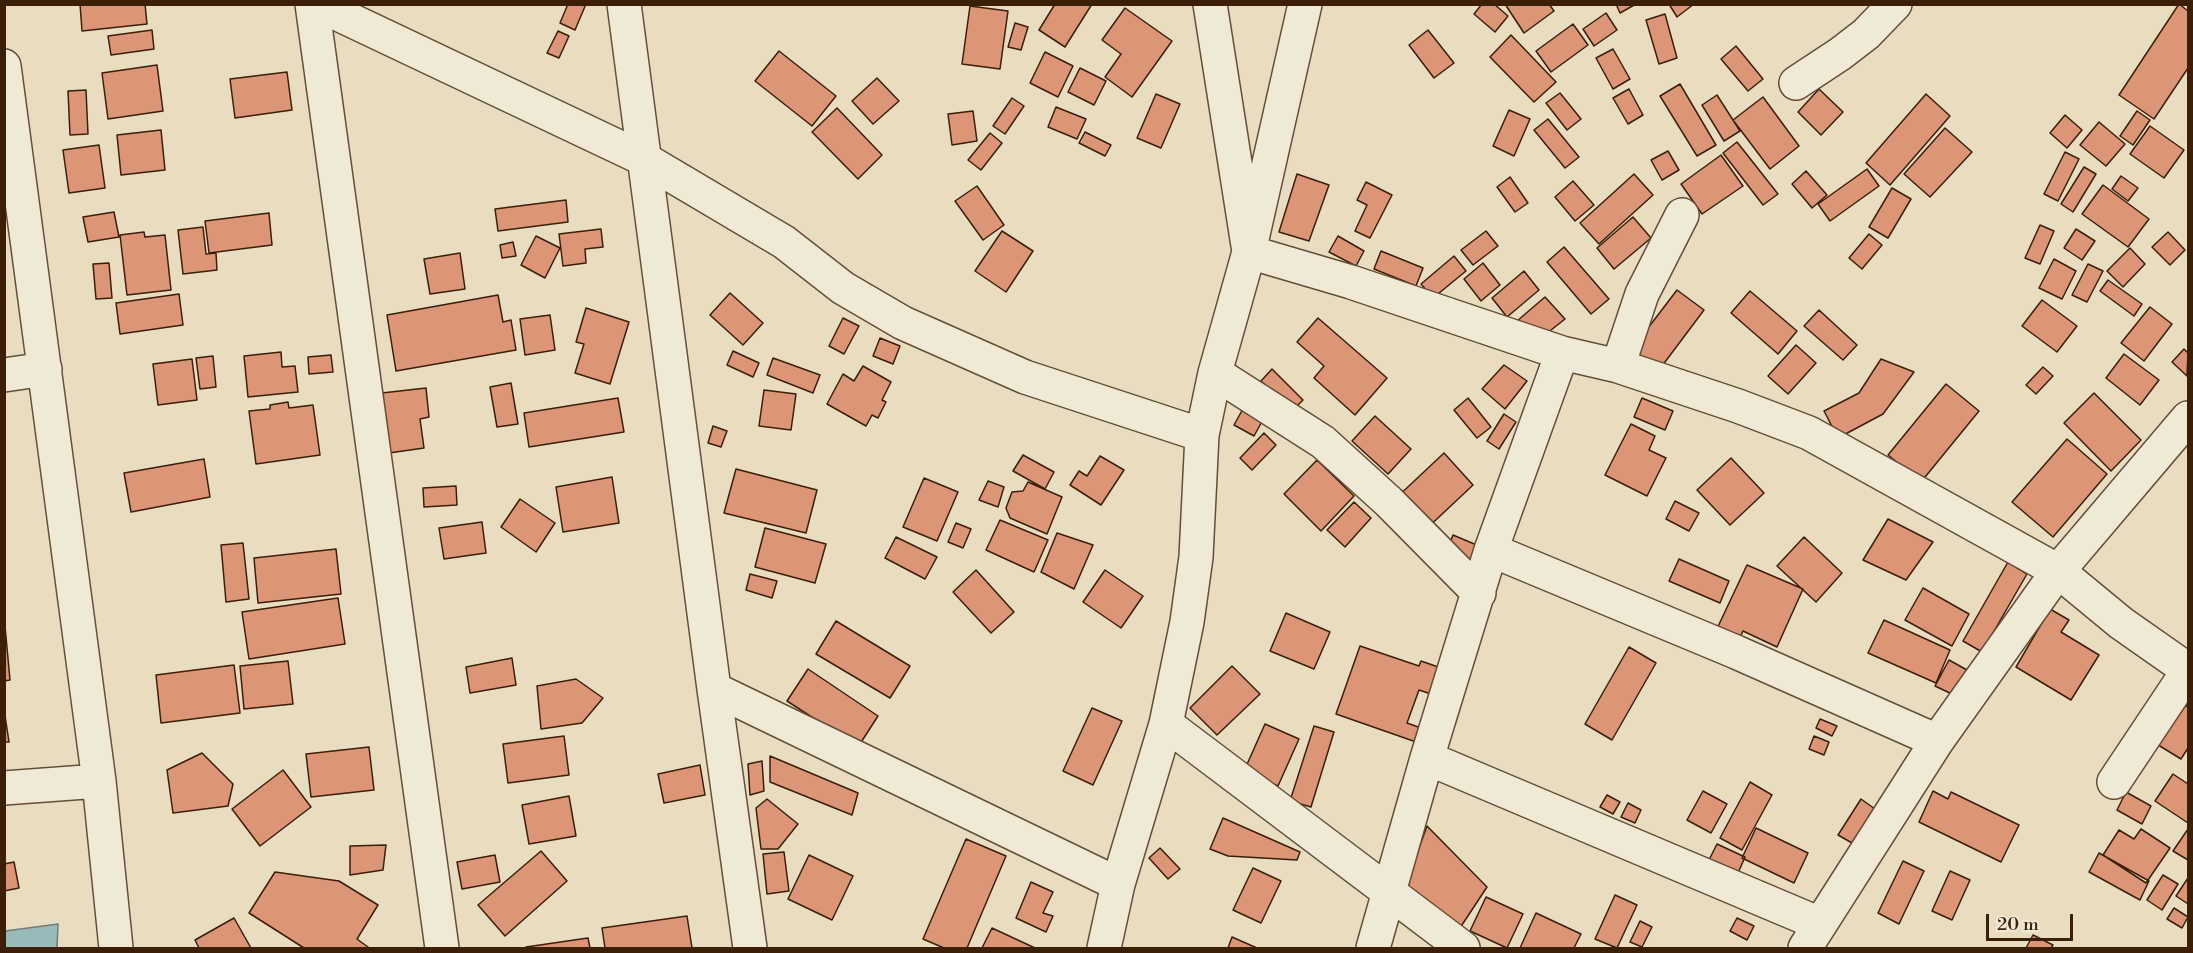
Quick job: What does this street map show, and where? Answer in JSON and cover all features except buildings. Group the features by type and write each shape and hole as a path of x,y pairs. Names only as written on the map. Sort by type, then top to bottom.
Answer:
{"street":[{"path":"312,4 442,948"},
{"path":"317,4 644,159 784,242 843,288 903,323 1025,377 1202,435"},
{"path":"624,4 750,948"},
{"path":"1210,4 1249,252"},
{"path":"1104,948 1118,884 1166,724 1187,622 1196,556 1202,435 1215,373 1249,252 1305,4"},
{"path":"1796,83 1866,34 1895,4"},
{"path":"4,66 99,781 116,948"},
{"path":"1618,366 1642,294 1682,215"},
{"path":"1249,252 1351,282 1562,353 1618,366 1738,406 1809,433 2058,571 2121,623 2188,671 2115,782"},
{"path":"1373,948 1427,758 1491,550 1562,353"},
{"path":"4,375 45,369"},
{"path":"1215,373 1323,442 1389,502 1479,593"},
{"path":"1427,758 1812,936 1937,741 2058,571 2188,418"},
{"path":"1491,550 1736,652 1937,741"},
{"path":"714,688 1118,884"},
{"path":"1166,724 1463,948"},
{"path":"4,788 99,781"}],"water":[{"path":"58,924 57,948 5,948 5,931"}]}
